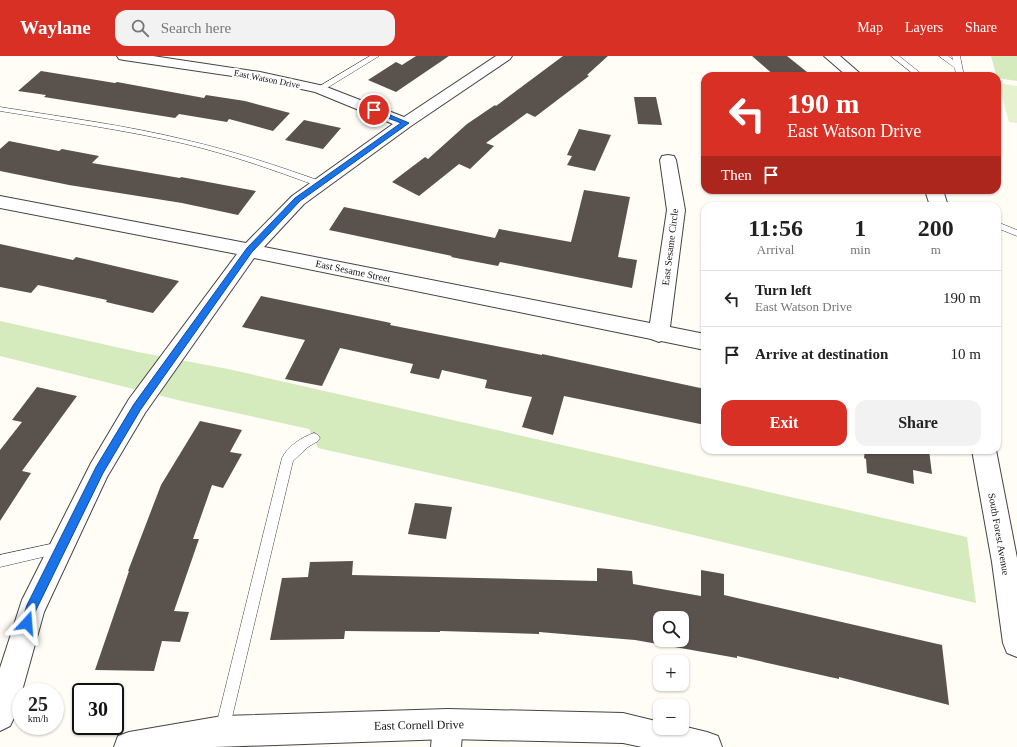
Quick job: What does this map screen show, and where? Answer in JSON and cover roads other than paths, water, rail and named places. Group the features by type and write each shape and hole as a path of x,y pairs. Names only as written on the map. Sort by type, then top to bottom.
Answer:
{"street":[{"name":"East Watson Drive","path":"124,56 260,76 319,90 405,123"},
{"path":"0,716 31,609 99,470 138,406 250,250 298,200 405,123 505,56"},
{"path":"831,56 851,72"},
{"name":"East Sesame Circle","path":"659,334 676,210 668,160"},
{"name":"East Sesame Street","path":"0,202 250,250 701,341"},
{"name":"South Forest Avenue","path":"985,454 1011,564 1017,643"},
{"name":"East Cornell Drive","path":"129,747 222,731 447,735 623,728 707,747"}],"lane":[{"path":"319,90 375,56"},
{"path":"895,56 915,72"},
{"path":"943,56 958,67"},
{"path":"956,56 959,72"},
{"path":"0,109 186,142 263,164 320,184"},
{"path":"1001,227 1017,233"},
{"path":"222,731 288,458 304,443 314,438"},
{"path":"0,561 62,547"}]}
